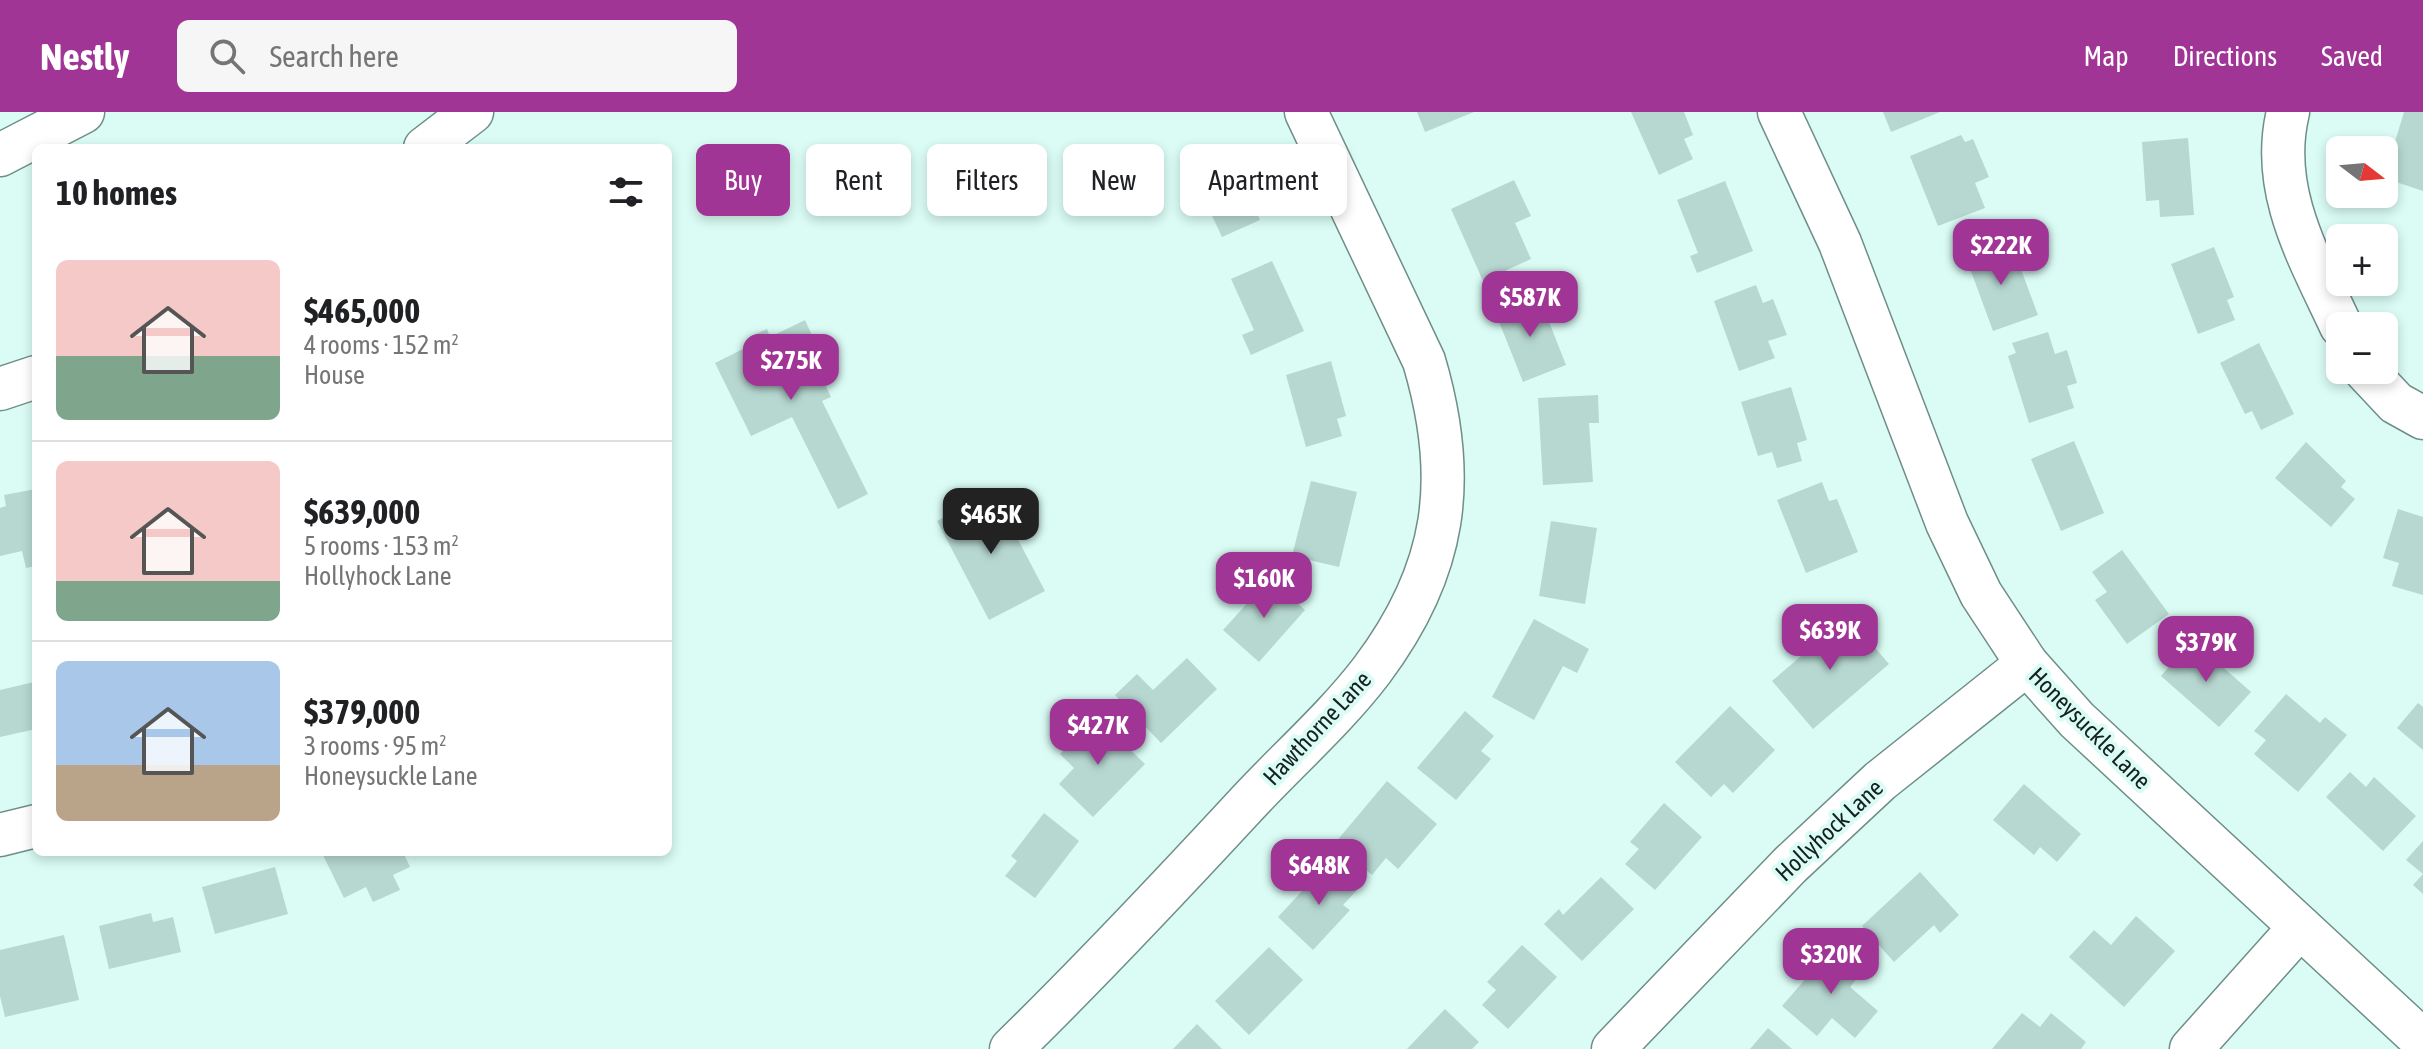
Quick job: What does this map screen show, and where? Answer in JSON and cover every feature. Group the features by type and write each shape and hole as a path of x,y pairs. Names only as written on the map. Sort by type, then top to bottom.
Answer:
{"street":[{"path":"13,137 83,112"},
{"path":"430,144 472,112"},
{"name":"Hawthorne Lane","path":"1011,1049 1100,962 1341,707 1373,669 1423,582 1445,492 1436,400 1424,361 1306,112"},
{"name":"Honeysuckle Lane","path":"1779,112 1840,243 1947,523 1981,594 2027,664 2077,720 2423,1041"},
{"path":"2288,112 2282,165 2289,207 2335,312"},
{"path":"0,389 32,378"},
{"path":"2378,384 2396,403 2423,418"},
{"name":"Hollyhock Lane","path":"1613,1049 1790,865 1880,781 2027,664"},
{"path":"0,835 32,827"},
{"path":"2191,1049 2300,927"}],"building":[{"path":"1417,112 1474,112 1425,132"},
{"path":"1631,112 1684,112 1693,135 1684,139 1693,159 1659,175"},
{"path":"1883,112 1940,112 1891,132"},
{"path":"2404,112 2423,112 2423,191 2398,183 2397,136"},
{"path":"1961,135 1965,142 1973,139 1989,177 1975,183 1985,208 1938,226 1910,156"},
{"path":"2188,138 2194,215 2160,217 2159,200 2146,201 2142,142"},
{"path":"1514,180 1531,216 1515,223 1531,259 1483,281 1451,209"},
{"path":"1725,181 1753,251 1697,273 1690,256 1698,253 1677,200"},
{"path":"1212,216 1258,216 1260,220 1222,237"},
{"path":"1997,244 2003,260 2016,256 2038,315 1993,331 1965,255"},
{"path":"2214,247 2234,297 2227,300 2235,320 2198,334 2171,264"},
{"path":"1272,261 1304,331 1251,355 1242,335 1254,330 1231,279"},
{"path":"1756,285 1763,303 1773,299 1787,335 1768,341 1775,358 1739,371 1714,301"},
{"path":"1528,295 1535,313 1544,309 1566,365 1523,382 1494,309"},
{"path":"805,320 816,344 808,348 831,397 822,401 868,494 838,509 792,417 751,436 715,363 753,344 749,337 767,329 770,337"},
{"path":"2048,332 2055,354 2067,350 2077,383 2067,386 2074,408 2029,423 2008,356 2016,353 2012,343"},
{"path":"2259,343 2294,414 2261,430 2252,411 2245,414 2220,363"},
{"path":"1331,361 1346,416 1337,419 1342,436 1306,447 1286,375"},
{"path":"1791,387 1807,440 1797,443 1802,461 1777,468 1772,452 1758,456 1741,402"},
{"path":"1598,395 1599,423 1589,423 1593,482 1543,485 1538,398"},
{"path":"2074,441 2104,513 2061,531 2031,459"},
{"path":"2306,442 2346,481 2341,487 2355,499 2331,527 2275,478"},
{"path":"1311,481 1357,492 1339,567 1292,556"},
{"path":"1822,482 1829,501 1837,499 1858,552 1806,573 1777,500"},
{"path":"32,490 32,567 26,568 22,551 0,556 0,508 6,506 4,495"},
{"path":"993,492 1045,591 989,620 937,521"},
{"path":"2398,509 2423,517 2423,595 2392,586 2399,563 2383,558"},
{"path":"1551,521 1597,528 1585,604 1539,596"},
{"path":"2122,550 2169,614 2127,644 2095,600 2107,592 2092,572"},
{"path":"1270,578 1305,610 1259,662 1223,630"},
{"path":"1848,616 1889,664 1813,729 1772,681"},
{"path":"1534,619 1589,649 1577,673 1563,666 1534,720 1492,697"},
{"path":"2192,640 2251,692 2219,727 2161,676"},
{"path":"1187,658 1217,689 1161,743 1115,695 1137,674 1153,690"},
{"path":"32,682 32,730 0,737 0,690"},
{"path":"2286,694 2320,723 2325,717 2347,735 2298,792 2254,754 2266,740 2254,731"},
{"path":"2418,703 2423,707 2423,750 2397,728"},
{"path":"1730,706 1775,750 1733,793 1724,784 1711,797 1675,762"},
{"path":"1465,711 1494,736 1481,751 1491,759 1456,800 1417,768"},
{"path":"1096,717 1145,764 1093,817 1059,784 1074,768 1060,754"},
{"path":"2350,772 2366,787 2374,777 2416,816 2383,851 2326,797"},
{"path":"1387,781 1437,824 1398,869 1386,858 1372,875 1335,843"},
{"path":"2024,784 2081,834 2057,862 2040,847 2034,855 1993,820"},
{"path":"1664,803 1702,837 1655,890 1625,864 1639,849 1630,842"},
{"path":"1044,813 1079,841 1035,898 1005,876 1017,861 1011,856"},
{"path":"2423,841 2423,874 2406,860"},
{"path":"323,856 405,856 410,867 393,875 400,890 373,902 366,887 344,898"},
{"path":"1328,863 1357,890 1343,905 1350,910 1313,950 1278,917"},
{"path":"275,867 288,914 215,934 202,887"},
{"path":"1920,872 1959,915 1940,933 1934,925 1894,962 1862,926"},
{"path":"2423,874 2423,894 2413,885"},
{"path":"1601,877 1634,909 1582,961 1544,924 1559,909 1563,915"},
{"path":"151,913 153,922 173,917 181,952 109,969 99,926"},
{"path":"2136,916 2175,951 2124,1007 2069,957 2094,930 2111,945"},
{"path":"64,935 79,1000 5,1017 0,996 0,950"},
{"path":"1522,945 1557,977 1508,1029 1482,1005 1496,990 1487,982"},
{"path":"1835,945 1864,970 1850,987 1878,1011 1855,1038 1832,1018 1817,1036 1782,1006"},
{"path":"1269,947 1303,980 1249,1035 1215,1001"},
{"path":"1445,1009 1479,1042 1472,1049 1407,1049"},
{"path":"2022,1013 2040,1027 2051,1013 2086,1042 2081,1049 1992,1049"},
{"path":"1197,1024 1222,1049 1173,1049"},
{"path":"1768,1028 1792,1049 1750,1049"}]}
